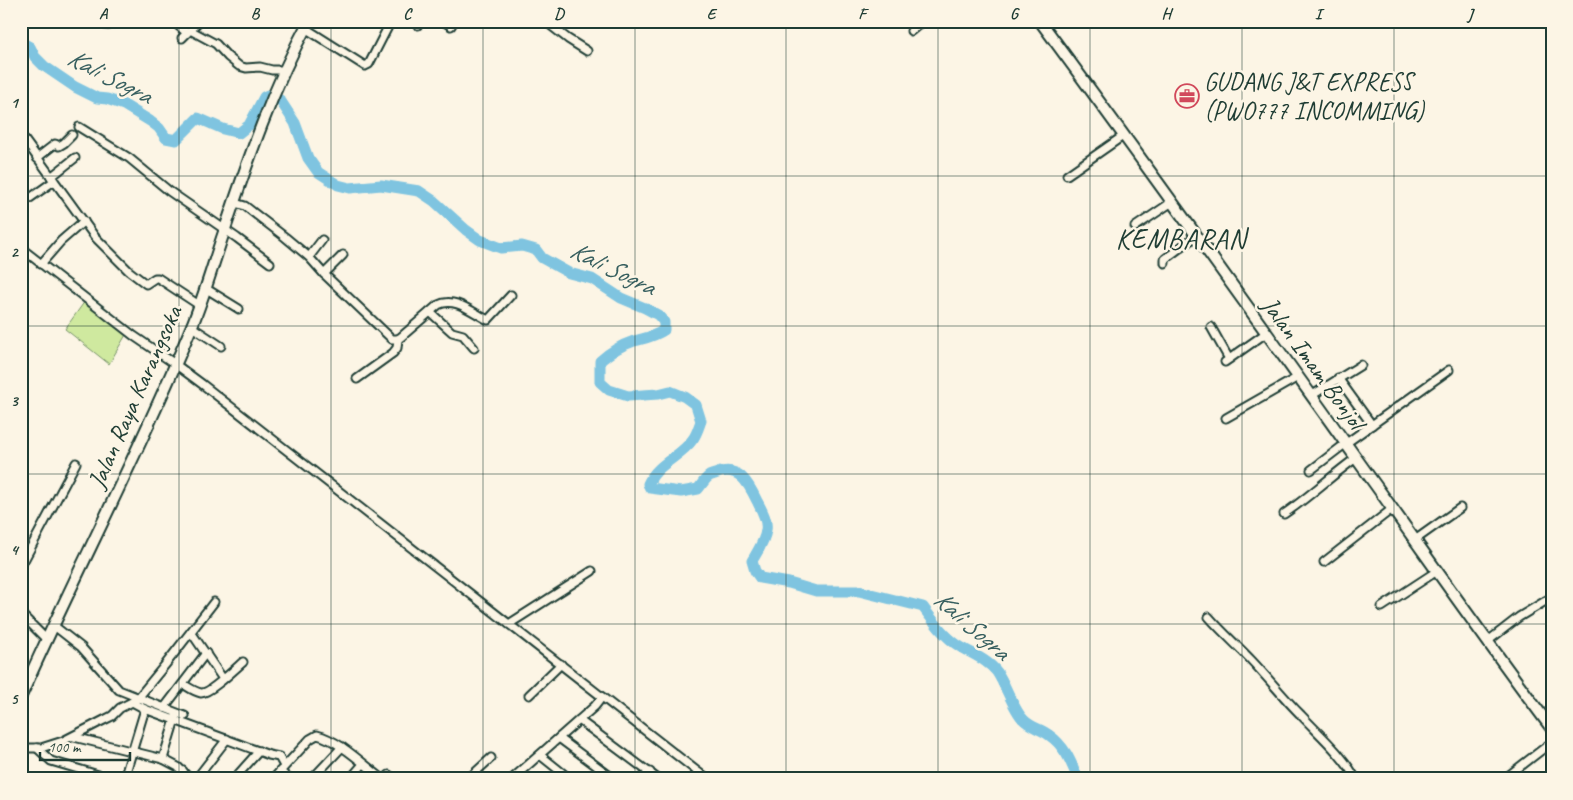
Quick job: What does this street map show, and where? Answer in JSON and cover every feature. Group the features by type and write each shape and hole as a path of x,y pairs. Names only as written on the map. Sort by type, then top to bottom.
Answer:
{"main road":[{"name":"Jalan Imam Bonjol","path":"1040,21 1552,729"},
{"name":"Jalan Raya Karangsoka","path":"21,696 162,396 192,327 252,150 278,87 307,25"}],"street":[{"path":"100,21 107,25 114,21"},
{"path":"173,21 186,34 216,44 239,66 286,70"},
{"path":"186,34 200,21"},
{"path":"307,25 365,66 369,64 391,21"},
{"path":"443,21 451,26 454,21"},
{"path":"545,21 568,39 588,50"},
{"path":"911,31 923,21"},
{"path":"79,127 129,158 169,191 270,263"},
{"path":"37,158 55,144 62,145 72,135"},
{"path":"1067,175 1123,136"},
{"path":"22,137 110,253 144,284 148,284 155,278 158,278 199,305"},
{"path":"30,198 75,158"},
{"path":"1135,227 1172,202"},
{"path":"235,203 245,206 285,236 309,257 389,338 394,340 398,339 443,302 449,302 471,310 488,320 511,295"},
{"path":"41,264 61,241 84,221"},
{"path":"1165,264 1165,259 1196,236"},
{"path":"309,257 322,240"},
{"path":"21,248 134,336 175,364 707,779"},
{"path":"324,274 343,256"},
{"path":"205,288 239,309"},
{"path":"430,312 452,332 463,335 474,348"},
{"path":"192,327 221,346"},
{"path":"1211,327 1227,360 1266,333"},
{"path":"357,379 393,353 397,348 398,339"},
{"path":"1311,396 1361,364"},
{"path":"1312,470 1345,444 1449,370"},
{"path":"1226,418 1298,377"},
{"path":"1338,378 1372,426"},
{"path":"1284,514 1306,499 1328,479 1356,458"},
{"path":"21,566 76,464"},
{"path":"1415,540 1460,508"},
{"path":"1324,562 1392,509"},
{"path":"508,624 592,571"},
{"path":"1382,607 1437,571"},
{"path":"1488,641 1519,617 1552,597"},
{"path":"21,748 47,746 74,737 112,716 135,700 214,602"},
{"path":"21,614 47,640"},
{"path":"1209,617 1324,738 1351,770 1356,779"},
{"path":"54,625 81,648 119,690 145,709 176,716 185,716"},
{"path":"191,632 223,679"},
{"path":"164,708 206,652"},
{"path":"183,684 202,693 205,692 243,662"},
{"path":"529,696 561,664"},
{"path":"517,777 540,754 595,706 602,697"},
{"path":"135,700 164,708 176,716 227,739 279,757 282,768 289,779"},
{"path":"124,779 145,709"},
{"path":"163,759 176,716"},
{"path":"579,720 658,779"},
{"path":"272,779 310,739 317,735 323,736 342,747 363,764 389,777"},
{"path":"74,737 163,759 183,771 190,779"},
{"path":"560,738 614,779"},
{"path":"196,779 227,739"},
{"path":"1504,779 1552,742"},
{"path":"312,779 342,747"},
{"path":"37,748 51,762 112,779"},
{"path":"234,779 259,751"},
{"path":"540,754 570,779"},
{"path":"468,779 491,758"},
{"path":"350,779 363,764"},
{"path":"178,779 183,771"},
{"path":"641,779 650,772"},
{"path":"692,779 700,773"}],"green space":[{"path":"85,301 127,333 109,364 65,329"}],"waterway":[{"name":"Kali Sogra","path":"21,42 30,47 35,57 44,66 75,87 97,98 107,99 124,105 159,128 166,138 176,140 198,118 223,129 239,133 249,125 264,97 268,95 280,100 295,123 308,158 318,172 338,185 350,188 381,185 419,191 434,201 480,240 501,248 522,246 536,250 542,258 569,273 592,279 621,298 658,315 664,322 664,330 653,336 625,345 600,361 600,382 609,390 628,396 658,394 670,391 685,397 696,405 701,421 696,435 682,451 657,471 648,484 650,488 681,492 698,489 711,475 730,471 736,473 746,481 754,494 766,522 764,538 752,561 755,571 760,578 789,583 816,591 859,591 923,607 949,638 997,672 1019,715 1029,724 1055,739 1070,761 1078,779"}],"place":[{"name":"GUDANG J&T EXPRESS (PWO777 INCOMMING)","path":"1187,96"}],"district":[{"name":"KEMBARAN","path":"1181,238"}]}
